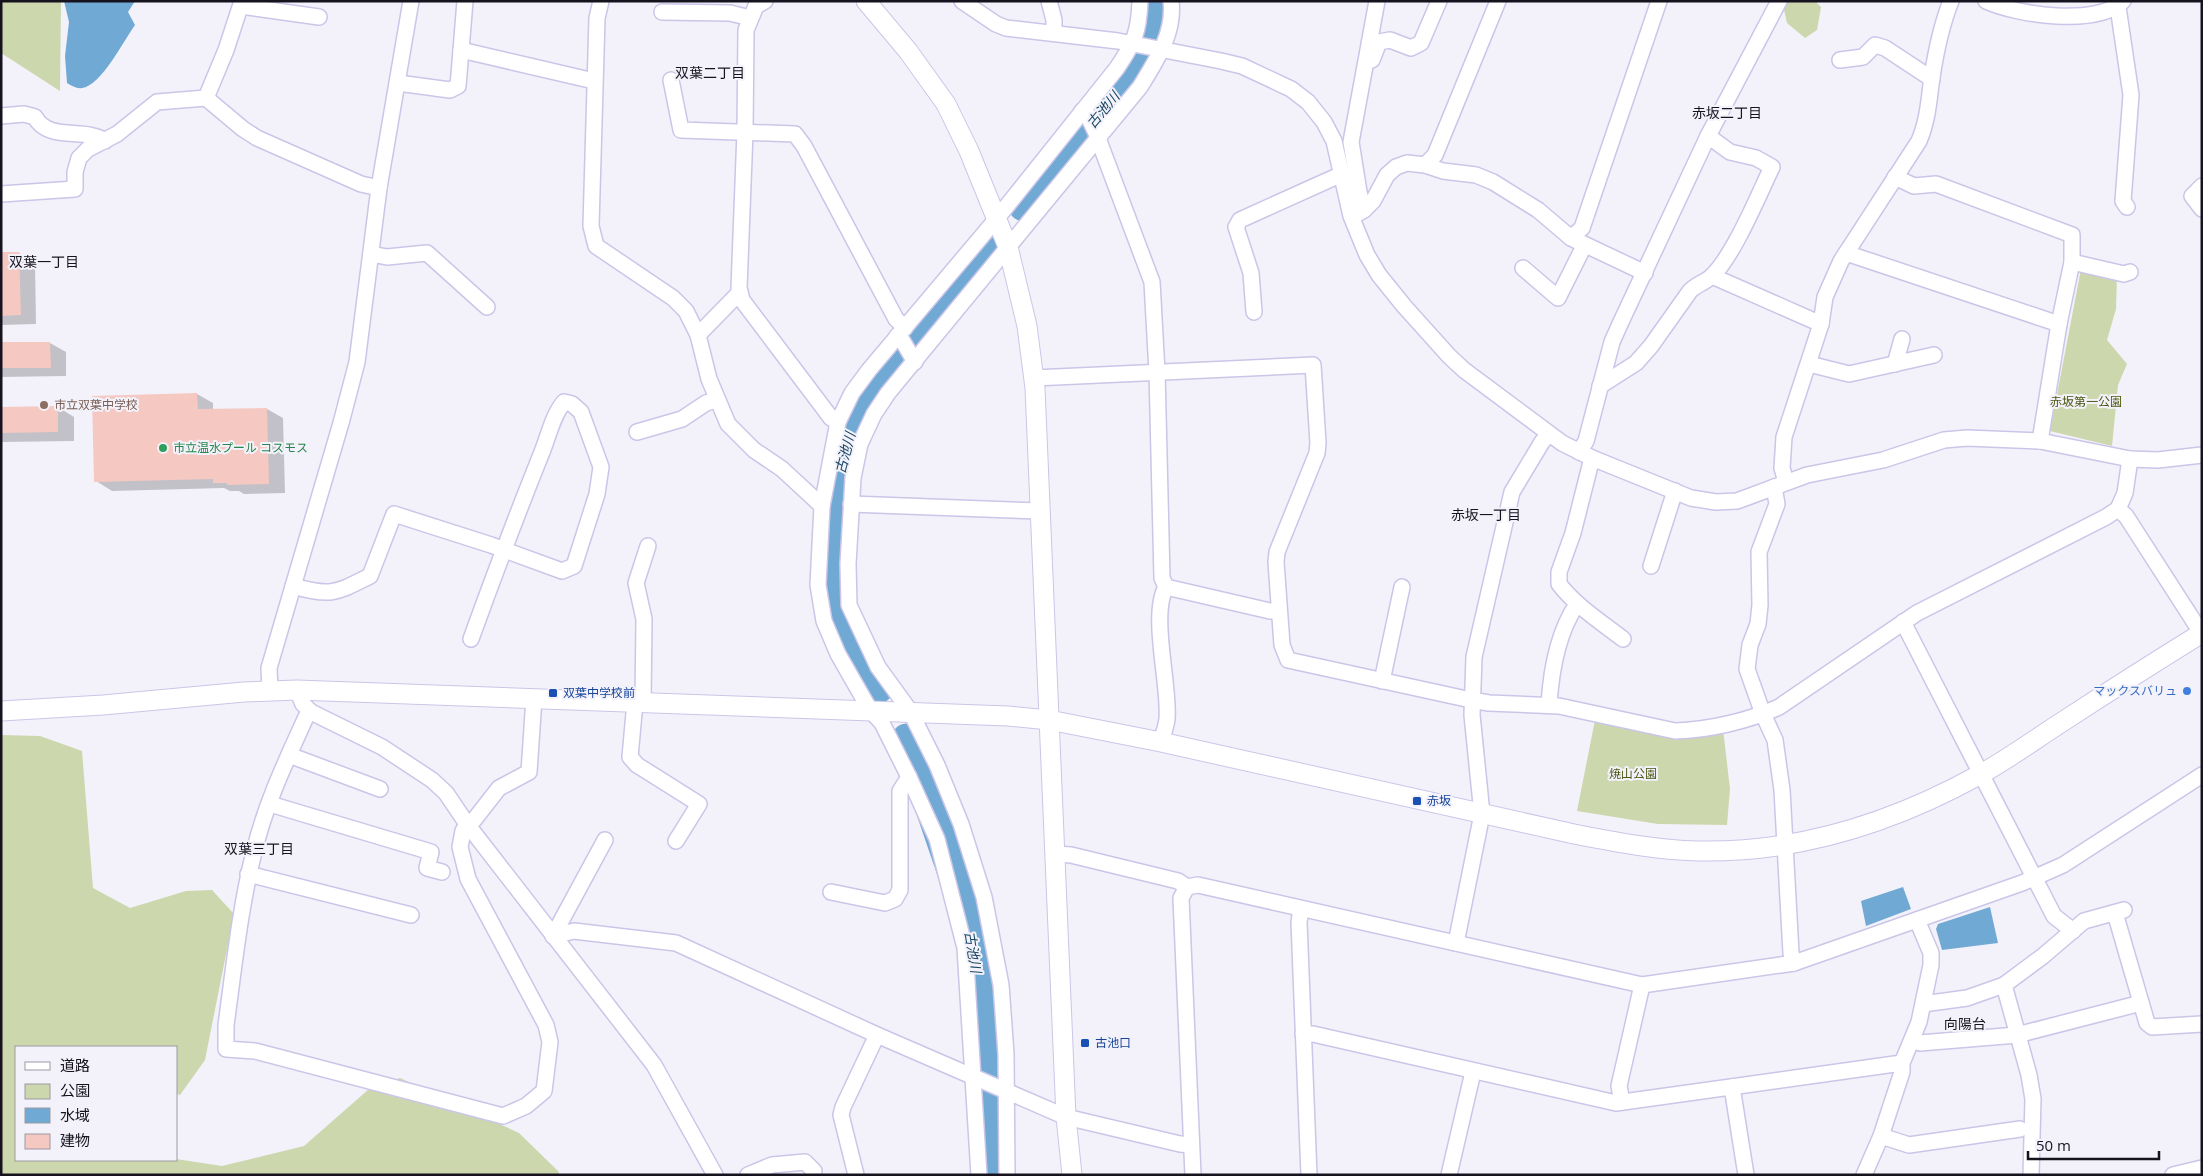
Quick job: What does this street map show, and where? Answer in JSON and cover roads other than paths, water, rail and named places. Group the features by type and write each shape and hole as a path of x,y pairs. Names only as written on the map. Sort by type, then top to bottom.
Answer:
{"street":[{"path":"270,691 269,668 357,362 379,188 411,1"},
{"path":"398,83 450,90 458,86 465,1"},
{"path":"601,1 597,18 594,81 591,226 596,246 673,298 686,311 698,335 716,400 728,424 754,450 782,469 822,506"},
{"path":"765,1 756,6 746,30 740,292 742,300 831,418 838,422"},
{"path":"866,1 908,51 946,104 998,217 1008,247 1027,326 1034,378 1066,1117 1072,1175"},
{"path":"962,1 996,24 1006,28 1148,47 1242,66 1291,89 1308,102 1324,122 1334,141 1342,174 1358,213 1367,255 1379,275 1449,356 1464,370 1549,434 1585,455 1691,498 1716,502 1737,501 1807,475 1883,460 1944,440 1967,438 2040,441 2130,459 2158,460 2202,455"},
{"path":"1049,1 1054,20 1054,33"},
{"path":"1007,1175 1000,985 984,897 961,824 937,765 910,711 878,667 849,605 848,564 853,478 860,444 874,414 888,393 1140,87 1148,47 1137,32 1140,1"},
{"path":"979,1175 978,1080 965,948 937,839 882,723 870,710 838,654 824,621 818,585 822,506 838,422 852,394 869,370 901,335 1085,112 1117,68 1148,47 1167,37 1172,9 1171,1"},
{"path":"1358,213 1359,192 1351,142 1377,1"},
{"path":"1361,84 1379,42 1390,40 1411,48 1421,43 1438,1"},
{"path":"1425,165 1436,155 1498,1"},
{"path":"1523,268 1558,298 1659,1"},
{"path":"1624,639 1577,604 1559,584 1559,572 1573,533 1586,441 1612,342 1708,136 1779,1"},
{"path":"1794,963 1791,953 1782,790 1775,740 1763,714 1747,669 1750,645 1758,624 1760,605 1759,552 1777,504 1784,437 1822,324 1825,297 1846,252 1919,141 1926,125 1938,43 1944,18 1951,1"},
{"path":"1986,1 1996,6 2057,17 2106,12 2121,4 2131,95 2123,200 2127,207"},
{"path":"206,98 226,50 242,4 319,17"},
{"path":"662,12 730,13 750,18"},
{"path":"1840,60 1863,57 1874,45 1885,48 1932,79"},
{"path":"461,50 594,81"},
{"path":"670,80 680,130 795,134 804,146 896,319 901,335 914,361"},
{"path":"1,194 75,189 75,172 79,158 88,149 117,134 157,102 206,98 243,129 257,138 361,184 379,188"},
{"path":"1085,112 1097,137 1152,282 1157,372 1162,578 1166,587"},
{"path":"1,116 24,114 35,117 39,125 49,130 97,135 105,141"},
{"path":"1600,386 1636,362 1652,346 1696,284 1712,276 1729,254 1772,167 1756,158 1730,152 1708,136"},
{"path":"1358,213 1373,201 1387,175 1396,167 1407,163 1425,165 1442,171 1476,175 1493,182 1538,210 1577,242 1645,273"},
{"path":"1254,312 1251,273 1236,226 1240,220 1342,174"},
{"path":"1895,178 1914,186 1936,184 2072,235 2072,262 2059,324 2040,441"},
{"path":"2202,186 2192,196 2202,209"},
{"path":"1846,252 2059,324"},
{"path":"371,254 386,256 427,253 487,307"},
{"path":"2072,262 2124,274 2130,272"},
{"path":"1712,276 1822,324"},
{"path":"698,335 740,292"},
{"path":"1895,364 1902,339"},
{"path":"1809,364 1849,374 1934,355"},
{"path":"1034,378 1312,366 1318,443 1317,453 1278,552 1276,562 1282,645 1288,660 1471,700 1489,703 1549,705 1675,731 1692,730 1763,714 1795,697 1903,622 2106,517 2118,509 2125,493 2130,459"},
{"path":"637,432 682,418 706,403 716,400"},
{"path":"293,586 319,593 338,592 370,576 394,514 503,550 562,571 574,566 597,494 601,466 581,412 572,404 564,402 557,410 503,550 471,639"},
{"path":"1456,943 1482,814 1471,700 1474,657 1512,492 1549,434"},
{"path":"1651,566 1675,491"},
{"path":"851,504 1039,511"},
{"path":"1,710 103,705 297,690 1008,716 1049,720 1161,742 1482,814 1640,847 1697,851 1743,850 1786,845 1833,836 1873,824 1924,804 1980,774 2202,633 2126,516 2118,509"},
{"path":"648,546 636,583 644,619 639,702 630,757 637,765 699,804 676,841"},
{"path":"1166,587 1270,611 1279,611"},
{"path":"1161,742 1167,719 1160,627 1162,594 1166,587"},
{"path":"1382,681 1402,587"},
{"path":"1549,705 1558,647 1570,614 1577,604"},
{"path":"1903,622 2054,916 2073,931"},
{"path":"297,690 303,704 311,712 382,748 432,780 446,793 467,824 654,1065 715,1175"},
{"path":"311,712 306,717 289,755 270,804 248,874 226,1025 226,1048 256,1051 504,1116 526,1106 544,1091 550,1042 546,1025 468,879 460,847 467,824 474,820 499,788 529,772 534,698"},
{"path":"289,755 380,789"},
{"path":"1055,854 1071,855 1178,881 1187,887 1198,885 1301,910 1642,985 1794,963 2035,878 2063,865 2202,776"},
{"path":"831,892 885,902 895,899 900,890 900,791 909,777"},
{"path":"270,804 431,852 428,868 442,872"},
{"path":"553,936 605,840"},
{"path":"248,874 411,915"},
{"path":"1187,887 1181,898 1192,1175"},
{"path":"1301,910 1299,922 1309,1175"},
{"path":"1923,1004 1967,998 2004,985 2084,922 2120,912 2147,1023 2152,1027 2202,1024"},
{"path":"1864,1175 1881,1136 1902,1072 1902,1063 1912,1040 1923,1004 1931,965 1931,953 1917,920"},
{"path":"553,936 574,931 676,943 877,1035 1066,1117 1191,1145"},
{"path":"1622,1102 1619,1086 1642,985"},
{"path":"2004,985 2016,1035 2029,1075 2033,1099 2032,1175"},
{"path":"1912,1040 1920,1043 2016,1035 2141,1003"},
{"path":"1303,1034 1313,1034 1473,1072 1616,1103 1902,1063"},
{"path":"856,1175 841,1115 877,1035"},
{"path":"1448,1175 1473,1072"},
{"path":"1732,1087 1746,1175"},
{"path":"1881,1136 1909,1145 2020,1129"},
{"path":"748,1175 772,1165 805,1162 814,1171"},
{"path":"2172,1175 2202,1168"}],"water":[{"path":"64,1 135,1 128,12 135,25 104,71 97,79 82,88 76,88 67,83 65,56 69,22"},
{"path":"1903,887 1911,909 1866,926 1861,901"},
{"path":"1990,907 1998,943 1942,950 1936,929 1938,924"}],"waterway":[{"name":"古池川","path":"1024,206 1137,70 1151,37 1156,1"},
{"name":"古池川","path":"878,688 849,643 830,572 834,495 848,436 865,400 987,252"},
{"name":"古池川","path":"907,739 966,911 980,980 995,1149 994,1175"}],"place":[{"name":"市立双葉中学校","path":"44,405"},
{"name":"市立温水プール コスモス","path":"163,448"},
{"name":"マックスバリュ","path":"2187,691"},
{"name":"双葉中学校前","path":"553,693"},
{"name":"赤坂","path":"1417,801"},
{"name":"古池口","path":"1085,1043"}],"district":[{"name":"双葉二丁目","path":"710,73"},
{"name":"赤坂二丁目","path":"1727,113"},
{"name":"双葉一丁目","path":"44,262"},
{"name":"赤坂一丁目","path":"1486,515"},
{"name":"双葉三丁目","path":"259,849"},
{"name":"向陽台","path":"1965,1024"}],"park label":[{"name":"赤坂第一公園","path":"2086,402"},
{"name":"焼山公園","path":"1633,774"}]}
